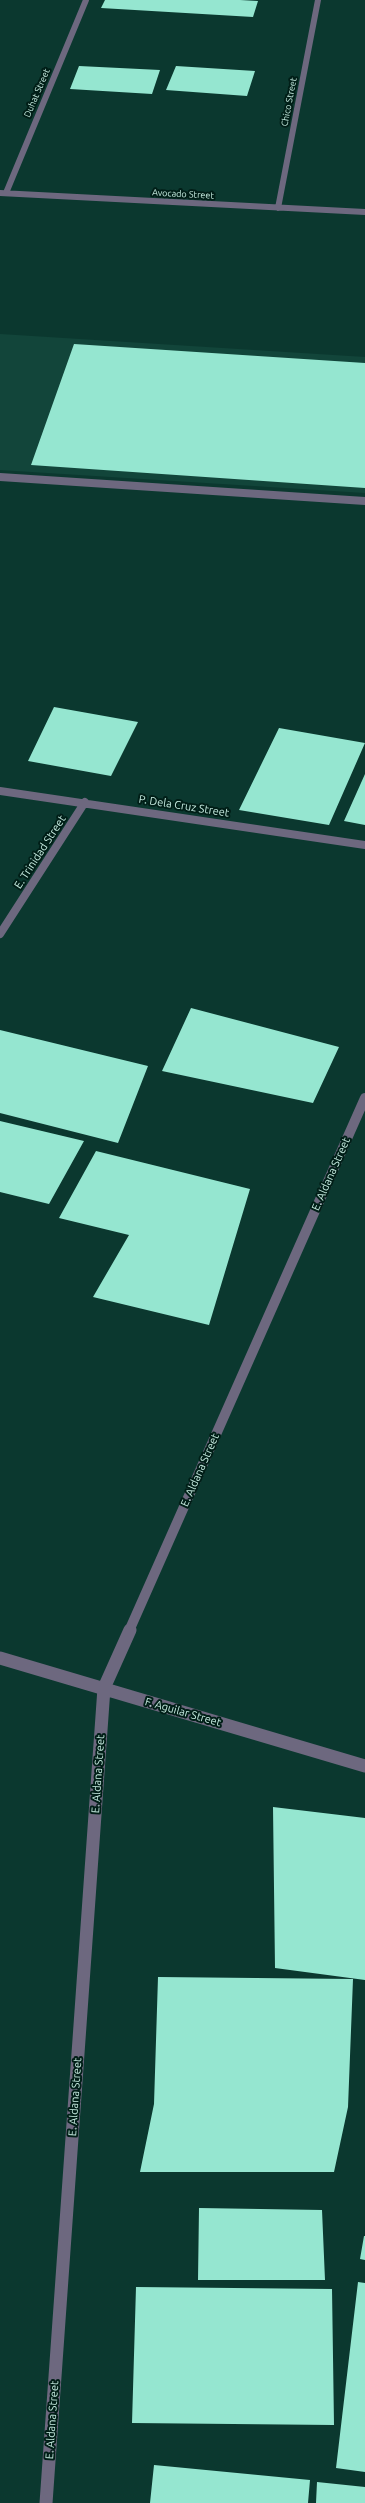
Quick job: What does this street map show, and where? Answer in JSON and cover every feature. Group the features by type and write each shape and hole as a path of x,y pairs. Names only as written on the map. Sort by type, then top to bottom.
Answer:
{"street":[{"name":"Duhat Street","path":"3,193 86,0"},
{"name":"Chico Street","path":"278,208 318,0"},
{"name":"Avocado Street","path":"3,193 365,212"},
{"path":"0,477 365,501"},
{"name":"P. Dela Cruz Street","path":"0,790 365,845"},
{"name":"E. Trinidad Street","path":"0,934 86,802"},
{"name":"E. Aldana Street","path":"46,2503 104,1688 365,1098"},
{"name":"F. Aguilar Street","path":"0,1658 365,1766"}],"shaded area":[{"path":"0,334 365,357 365,493 0,470"}],"building":[{"path":"105,0 258,1 253,17 101,8"},
{"path":"79,66 160,70 152,94 70,89"},
{"path":"176,66 255,71 247,96 166,90"},
{"path":"74,344 365,363 365,488 31,465"},
{"path":"54,707 138,722 111,776 28,761"},
{"path":"279,728 365,743 329,825 239,810"},
{"path":"365,774 365,825 344,821"},
{"path":"191,1008 339,1047 313,1103 162,1071"},
{"path":"0,1030 148,1066 118,1143 0,1113"},
{"path":"0,1121 84,1141 49,1204 0,1192"},
{"path":"96,1151 250,1189 209,1325 93,1297 129,1235 59,1218"},
{"path":"273,1807 365,1818 365,1980 275,1968"},
{"path":"158,1977 353,1979 348,2107 334,2172 140,2172 154,2104"},
{"path":"199,2208 322,2210 325,2280 198,2280"},
{"path":"365,2236 365,2260 360,2259"},
{"path":"358,2282 365,2283 365,2472 336,2468"},
{"path":"136,2287 332,2289 334,2425 132,2423"},
{"path":"154,2465 310,2480 308,2503 150,2503"},
{"path":"317,2482 365,2487 365,2503 316,2503"}]}
